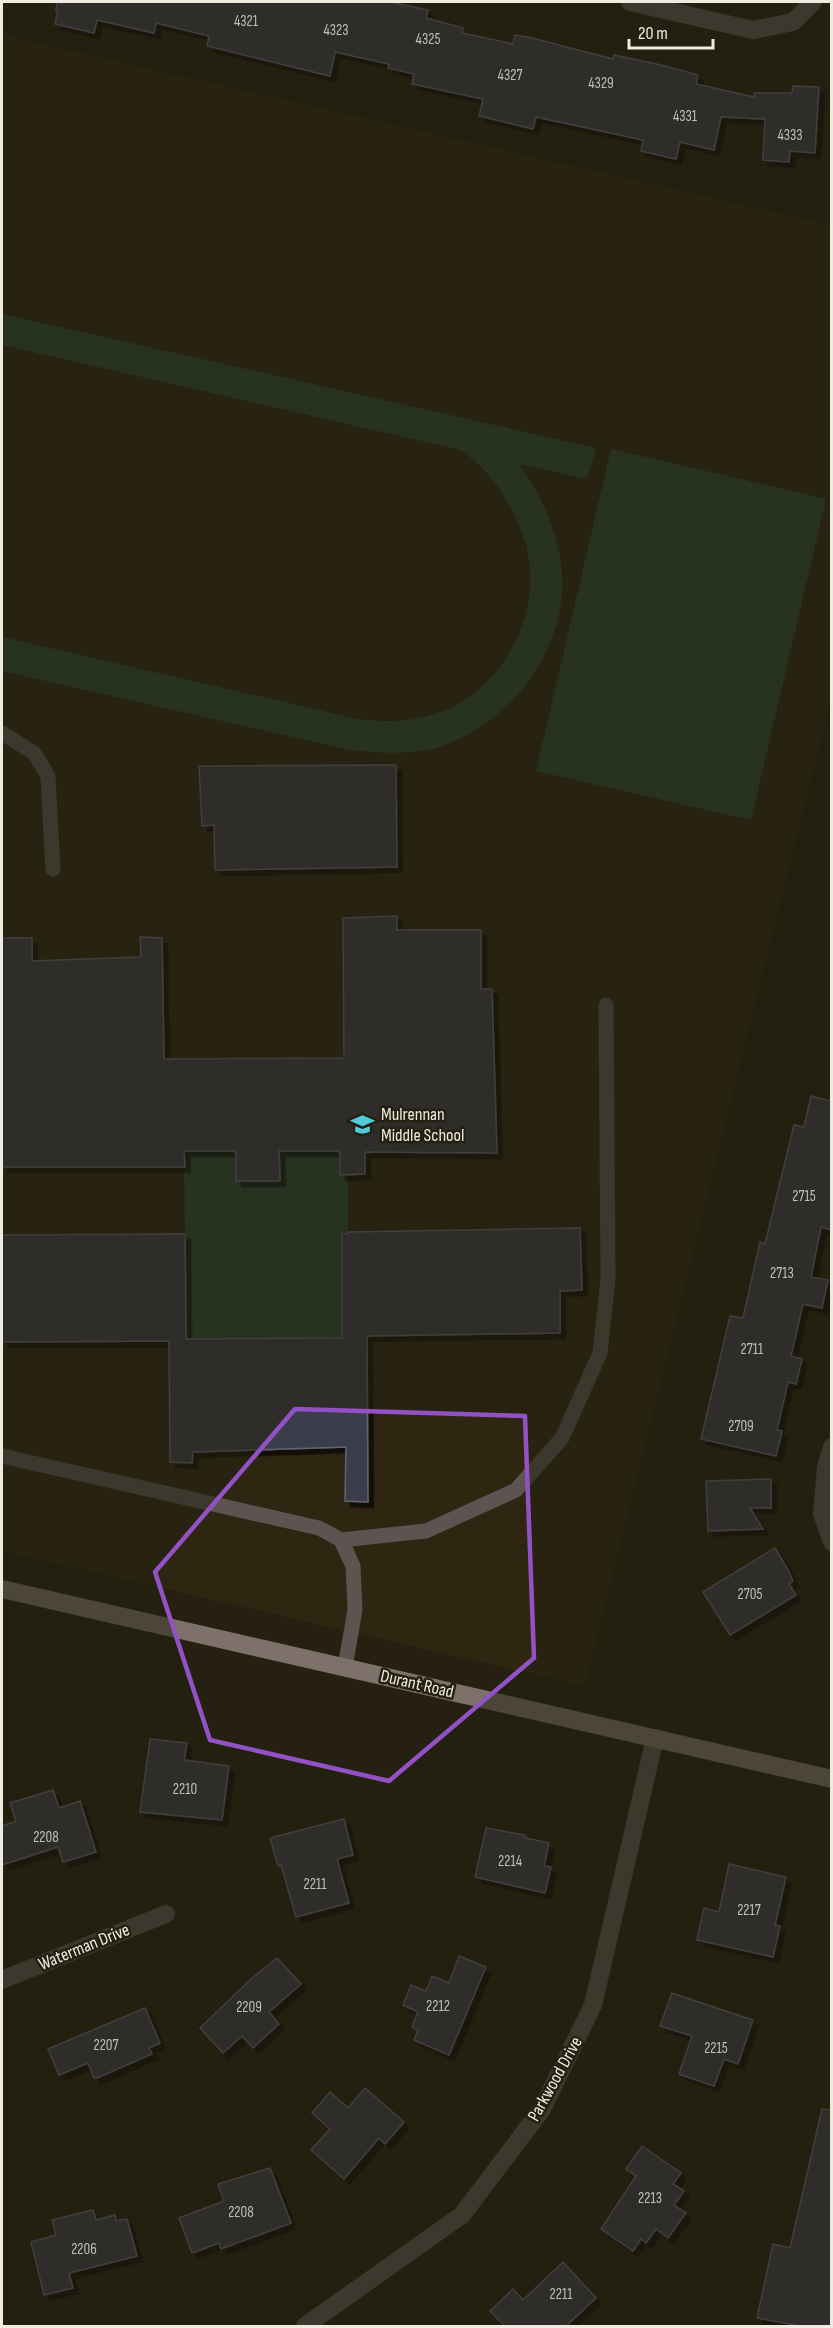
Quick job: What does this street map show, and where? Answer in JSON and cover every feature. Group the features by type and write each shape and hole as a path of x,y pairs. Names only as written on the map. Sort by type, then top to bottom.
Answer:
{"street":[{"path":"630,2 753,30 793,22 813,2"},
{"path":"831,1447 826,1467 822,1514 831,1542"},
{"name":"Durant Road","path":"2,1589 831,1779"},
{"name":"Parkwood Drive","path":"305,2326 462,2215 542,2109 593,2006 655,1738"},
{"name":"Waterman Drive","path":"2,1980 166,1914"}],"lane":[{"path":"2,733 34,753 48,776 53,869"},
{"path":"2,1456 319,1528 341,1540 426,1531 516,1490 562,1438 600,1353 608,1279 606,1005"},
{"path":"341,1540 353,1566 355,1610 345,1667"}],"highlighted area":[{"path":"295,1409 525,1416 534,1658 389,1781 210,1740 155,1572"}],"shaded area":[{"name":"Mulrennan Middle School","path":"2,35 831,225 831,697 585,1686 2,1551"}],"green space":[{"path":"2,314 596,448 587,479 519,464 547,513 556,538 561,564 562,590 559,616 550,642 528,682 502,711 460,739 436,748 393,753 350,750 2,671 2,637 358,719 392,721 415,719 448,709 468,698 500,667 522,627 528,605 530,582 527,548 513,512 491,478 461,450 2,345"},
{"path":"611,449 826,499 751,820 536,771"},
{"path":"184,1151 236,1151 236,1181 280,1181 279,1151 340,1151 340,1174 348,1174 348,1234 342,1234 342,1338 186,1339"}],"building":[{"path":"57,2 390,2 428,10 426,18 463,28 462,33 513,44 515,35 528,37 613,59 614,55 661,65 698,75 696,84 754,97 754,93 792,93 793,86 819,87 815,153 790,151 789,162 763,160 765,119 721,117 714,150 680,142 676,159 641,151 643,140 536,117 533,129 479,116 483,99 412,84 414,74 388,68 389,64 335,52 330,76 207,46 209,36 156,23 154,33 97,20 94,33 55,24 58,11 56,11"},
{"path":"396,765 397,867 215,870 214,825 202,826 199,766"},
{"path":"397,916 397,930 481,930 481,989 492,989 497,1153 365,1152 365,1174 340,1175 340,1151 279,1151 280,1181 236,1181 236,1151 184,1151 185,1167 2,1167 2,938 32,938 32,961 141,957 140,937 162,938 164,1059 344,1058 343,918"},
{"path":"811,1096 831,1101 831,1230 821,1227 811,1277 828,1280 822,1308 803,1304 791,1356 802,1359 796,1384 788,1382 777,1430 782,1431 776,1456 701,1439 730,1316 743,1318 760,1242 765,1244 794,1125 804,1127"},
{"path":"580,1228 582,1290 560,1291 560,1333 367,1336 368,1502 345,1501 346,1447 193,1452 192,1463 170,1462 169,1341 2,1342 2,1235 185,1234 186,1339 342,1338 342,1234 348,1234 348,1232"},
{"path":"771,1479 771,1508 750,1508 763,1529 708,1531 706,1481"},
{"path":"775,1548 793,1581 789,1584 796,1595 730,1635 703,1592"},
{"path":"150,1739 187,1743 184,1760 229,1766 222,1820 140,1812"},
{"path":"53,1790 59,1808 80,1801 96,1852 63,1862 58,1847 2,1865 2,1826 16,1821 10,1803"},
{"path":"344,1819 353,1855 337,1859 349,1903 296,1917 281,1865 278,1866 270,1838"},
{"path":"486,1828 524,1835 526,1838 549,1843 544,1866 551,1867 545,1893 475,1877"},
{"path":"729,1864 786,1877 775,1925 780,1926 773,1957 697,1940 704,1908 719,1912"},
{"path":"459,1956 486,1967 449,2055 414,2040 418,2030 412,2027 418,2012 403,2005 411,1985 426,1991 432,1976 449,1983"},
{"path":"277,1958 301,1984 269,2012 279,2024 253,2048 242,2036 223,2053 200,2028 251,1979"},
{"path":"672,1993 753,2020 738,2064 724,2059 714,2086 679,2074 692,2036 660,2026"},
{"path":"145,2008 160,2043 149,2048 152,2054 97,2078 94,2078 88,2063 59,2075 48,2049"},
{"path":"365,2088 404,2122 385,2144 379,2138 344,2179 311,2150 330,2129 312,2113 330,2092 348,2108"},
{"path":"822,2109 831,2110 831,2326 800,2326 757,2318 773,2244 790,2248"},
{"path":"642,2146 681,2173 673,2184 684,2191 674,2205 686,2213 668,2238 656,2229 646,2243 641,2239 633,2251 601,2229 636,2176 626,2169"},
{"path":"270,2168 291,2223 221,2249 219,2243 192,2253 179,2218 224,2201 218,2184"},
{"path":"93,2210 96,2220 115,2215 116,2221 127,2219 137,2256 69,2273 73,2288 44,2295 31,2242 56,2235 52,2220"},
{"path":"563,2262 596,2298 566,2326 505,2326 490,2311 513,2289 523,2300"}],"place":[{"name":"Mulrennan Middle School","path":"363,1124"}]}
